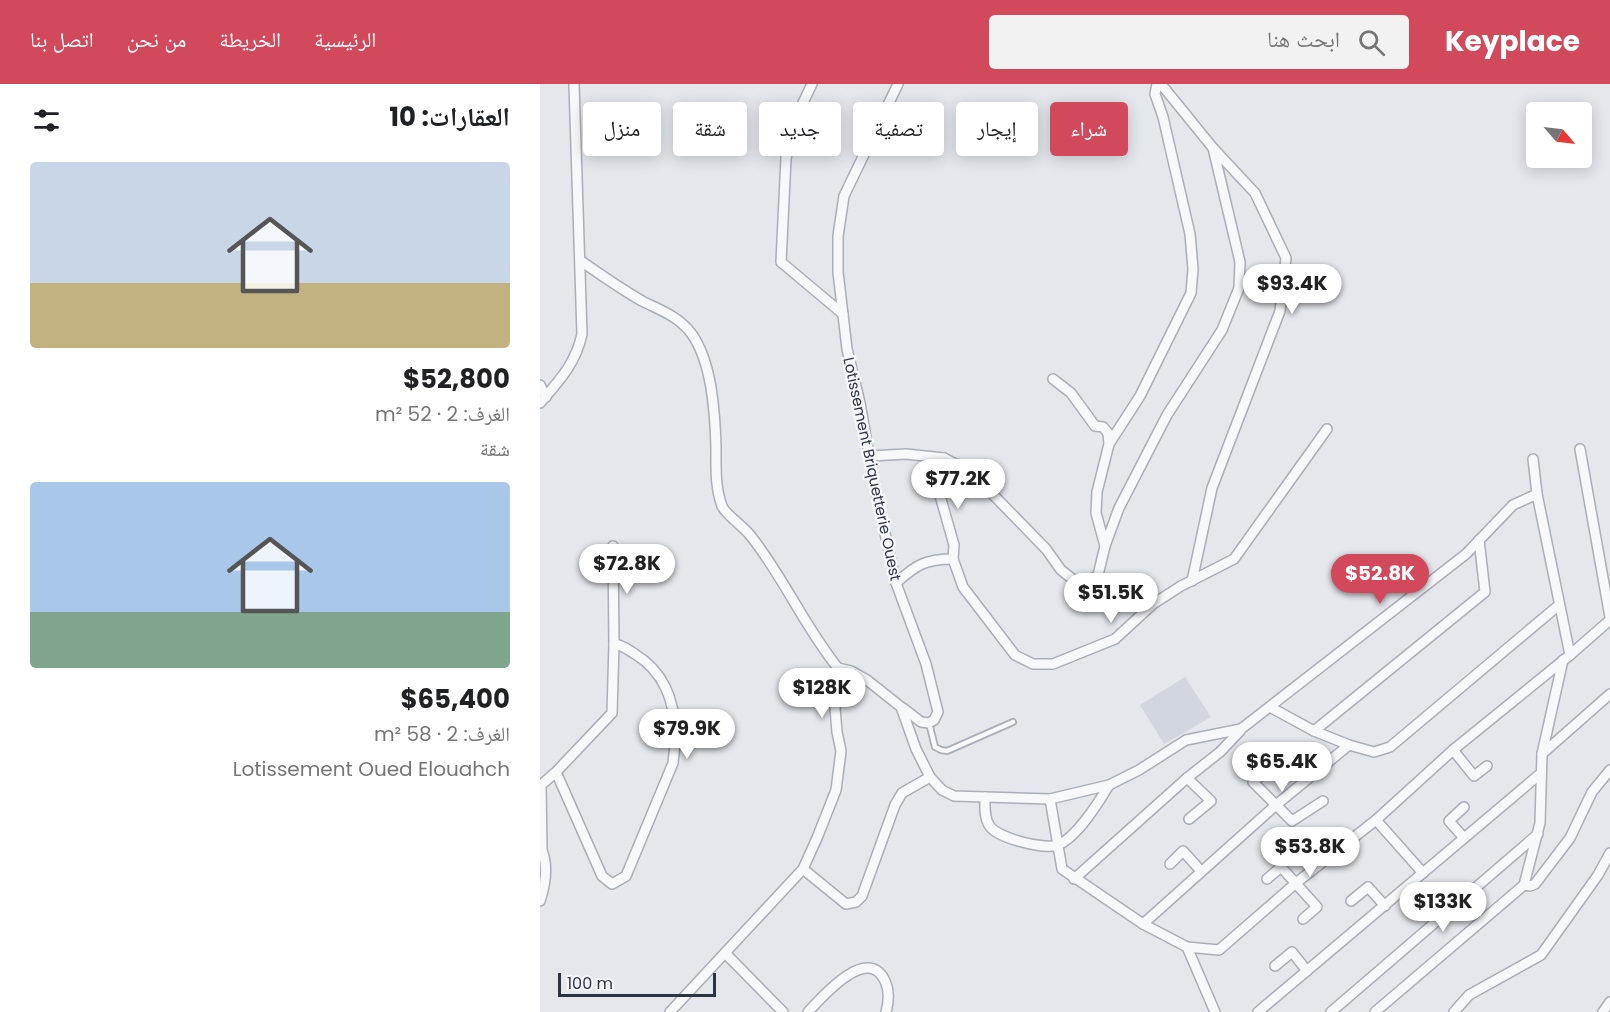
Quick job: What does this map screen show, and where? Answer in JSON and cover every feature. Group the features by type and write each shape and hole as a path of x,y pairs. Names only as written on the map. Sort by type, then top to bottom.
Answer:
{"street":[{"path":"543,400 561,379 578,352 582,334 574,84"},
{"path":"812,84 800,109 786,158 781,262 843,314"},
{"name":"Lotissement Briquetterie Ouest","path":"898,84 844,196 838,236 838,272 847,349 861,403 896,583 926,664 938,712 934,720 929,723"},
{"path":"1105,546 1096,513 1097,492 1109,444 1140,396 1191,292 1193,269 1190,234 1163,117 1155,93 1159,84 1255,193 1286,258 1280,311 1212,488 1192,581"},
{"path":"870,456 906,454 944,458 971,472 1046,549 1061,570 1075,581 1089,581 1098,575 1105,546 1119,508 1167,415 1222,330 1239,288 1239,262 1213,148"},
{"path":"581,261 637,297 666,311 692,334 705,364 713,407 717,482 722,509 744,527 761,549 820,645 838,668 851,671 867,680 921,722 929,723"},
{"path":"1053,379 1071,393 1095,426 1102,427 1108,433 1109,444"},
{"path":"540,385 543,400"},
{"path":"944,458 939,492 954,545 953,559 963,587 1015,655 1033,664 1053,663 1115,639 1153,604 1234,559 1327,429"},
{"path":"1050,799 1062,869 1143,924 1187,947 1220,950 1296,883 1376,820 1453,750 1567,658 1610,618 1580,449"},
{"path":"1375,1012 1524,885 1540,823 1542,754 1567,658 1537,494 1533,459"},
{"path":"1074,879 1187,778 1220,752 1241,729 1466,554 1513,504 1537,494"},
{"path":"1314,731 1485,592 1479,540"},
{"path":"540,901 546,875 546,863 541,848 541,785 612,713 613,546"},
{"path":"896,583 915,565 938,559 953,559"},
{"path":"1270,707 1314,731 1349,745 1374,752 1390,747 1559,605"},
{"path":"556,772 602,876 612,884 626,876 673,763 676,743 671,702 662,677 646,661 620,645 614,644"},
{"path":"670,1012 803,869 836,790 841,752 834,696 834,673 838,668"},
{"path":"1542,754 1610,694"},
{"path":"901,707 916,749 930,777 942,790 954,796 1050,799 1109,785 1139,770 1186,740 1241,729"},
{"path":"1143,924 1276,805 1349,745"},
{"path":"1453,750 1474,776 1487,765"},
{"path":"1288,754 1253,782 1292,821 1323,801"},
{"path":"1524,885 1535,884 1570,838 1592,792 1610,770"},
{"path":"1258,1012 1540,774"},
{"path":"803,869 846,904 856,902 862,896 895,805 902,793 930,777"},
{"path":"1187,778 1211,801 1190,819"},
{"path":"985,797 989,826 997,832 1035,846 1058,845 1069,837 1093,811 1109,785"},
{"path":"1464,807 1449,821 1464,838"},
{"path":"1376,820 1423,873"},
{"path":"1331,1012 1538,834"},
{"path":"1170,864 1183,851 1201,872"},
{"path":"1454,1012 1469,995 1541,955 1598,875 1610,853"},
{"path":"1267,879 1281,867 1317,906 1303,919"},
{"path":"1351,901 1368,887 1385,906"},
{"path":"1187,947 1215,1012"},
{"path":"1275,966 1292,951 1307,971"},
{"path":"725,953 783,1012"},
{"path":"808,1012 847,975 859,968 872,969 882,975 889,995 886,1012"},
{"path":"1603,1012 1610,1002"}],"lane":[{"path":"929,723 934,747 947,750 1013,722"}],"shaded area":[{"path":"1185,677 1211,717 1164,744 1140,705"}]}
